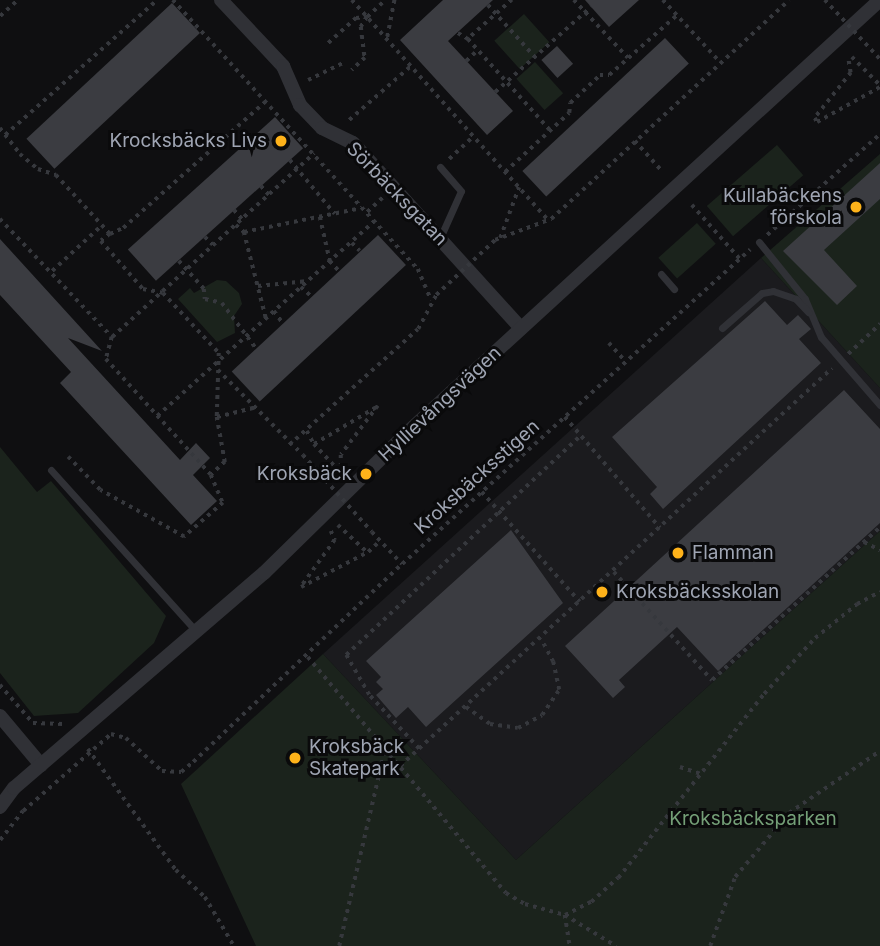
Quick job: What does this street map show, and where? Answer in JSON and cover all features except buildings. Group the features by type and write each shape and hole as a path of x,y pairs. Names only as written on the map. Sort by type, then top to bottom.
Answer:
{"street":[{"name":"Sörbäcksgatan","path":"221,0 284,66 300,105 321,128 353,143 521,328"},
{"name":"Hyllievångsvägen","path":"0,807 41,765 264,573 521,328 880,0"},
{"path":"0,716 41,765"}],"lane":[{"path":"440,167 461,191 440,238"},
{"path":"759,242 805,299 821,337 880,405"},
{"path":"661,274 674,289"},
{"path":"722,328 762,293 773,291 796,299 813,318"},
{"path":"51,470 197,631"}],"path":[{"path":"0,16 18,0"},
{"path":"110,234 56,176 30,163 2,132 157,0"},
{"path":"173,0 418,269 431,300"},
{"path":"352,0 548,220"},
{"path":"352,70 365,58 361,27 367,17 385,0"},
{"path":"387,40 394,0"},
{"path":"468,39 512,0"},
{"path":"574,0 628,58"},
{"path":"663,0 720,62"},
{"path":"289,445 418,329 431,300 497,240 548,220 789,0"},
{"path":"825,0 880,59"},
{"path":"488,5 535,57"},
{"path":"495,92 591,7"},
{"path":"505,172 550,130 600,75 609,75 677,15"},
{"path":"328,43 356,18 367,17"},
{"path":"458,33 468,39 550,130"},
{"path":"466,61 478,50"},
{"path":"850,59 880,86 817,122 815,118 851,73 850,59"},
{"path":"308,80 345,62"},
{"path":"349,120 411,66"},
{"path":"211,475 225,462 217,417 219,353 163,293 143,289 102,241 123,228 266,101"},
{"name":"Kroksbäcksstigen","path":"89,750 104,737 118,735 162,771 181,772 308,657 402,564 880,134"},
{"path":"456,153 474,136"},
{"path":"635,141 662,171"},
{"path":"68,457 100,491 184,537 223,503 211,475 106,359 112,337 188,271 314,153"},
{"path":"290,160 335,214"},
{"path":"261,186 269,195"},
{"path":"497,240 519,187"},
{"path":"244,232 365,210 384,196"},
{"path":"692,205 740,259"},
{"path":"234,210 243,219"},
{"path":"320,217 330,261 339,271"},
{"path":"0,219 112,337"},
{"path":"157,416 374,221"},
{"path":"51,272 102,225"},
{"path":"236,225 244,232 266,318"},
{"path":"205,237 214,246"},
{"path":"351,242 360,251"},
{"path":"179,261 204,289 205,299 222,303 255,347"},
{"path":"258,286 308,281"},
{"path":"301,287 311,296"},
{"path":"274,311 282,322"},
{"path":"400,766 614,572 880,324"},
{"path":"609,343 626,362"},
{"path":"217,368 289,445 303,455 402,564"},
{"path":"314,444 378,406 341,456 341,464"},
{"path":"217,417 254,408"},
{"path":"565,417 660,528"},
{"path":"306,430 314,444 336,468"},
{"path":"419,749 369,695 346,655 581,435"},
{"path":"482,492 580,602"},
{"path":"338,524 368,552"},
{"path":"614,572 712,680 880,527"},
{"path":"331,531 335,540 301,587 368,552 380,541"},
{"path":"864,542 880,550"},
{"path":"565,915 591,902 618,878 701,774 816,638 857,604 880,593"},
{"path":"465,707 490,724 518,728 542,715 559,690 553,662 541,639"},
{"path":"308,657 506,893 525,904 565,915 616,946"},
{"path":"0,685 27,718 38,725 70,727"},
{"path":"339,946 384,748"},
{"path":"0,840 23,811 89,750 176,870 205,897 234,946"},
{"path":"710,946 735,877 789,813 880,751"},
{"path":"680,767 701,774"},
{"path":"565,915 570,946"}],"shaded area":[{"name":"Kroksbäcksskolan","path":"761,258 880,388 880,531 516,860 323,654"}],"green space":[{"path":"524,14 549,42 520,69 494,41"},
{"path":"535,62 563,93 545,110 516,79"},
{"path":"777,145 803,175 733,236 707,206"},
{"path":"880,154 880,388 761,258"},
{"path":"697,223 716,244 677,279 658,258"},
{"path":"217,280 226,281 239,293 242,304 234,316 235,333 217,342 178,299 190,288 194,293"},
{"path":"0,447 37,492 51,481 166,616 154,643 78,713 34,716 0,673"},
{"name":"Kroksbäcksparken","path":"880,531 880,946 256,946 181,784 323,654 516,860"}],"place":[{"name":"Krocksbäcks Livs","path":"281,141"},
{"name":"Kullabäckens förskola","path":"856,207"},
{"name":"Kroksbäck","path":"366,474"},
{"name":"Flamman","path":"678,553"},
{"name":"Kroksbäcksskolan","path":"602,592"},
{"name":"Kroksbäck Skatepark","path":"295,758"}]}
